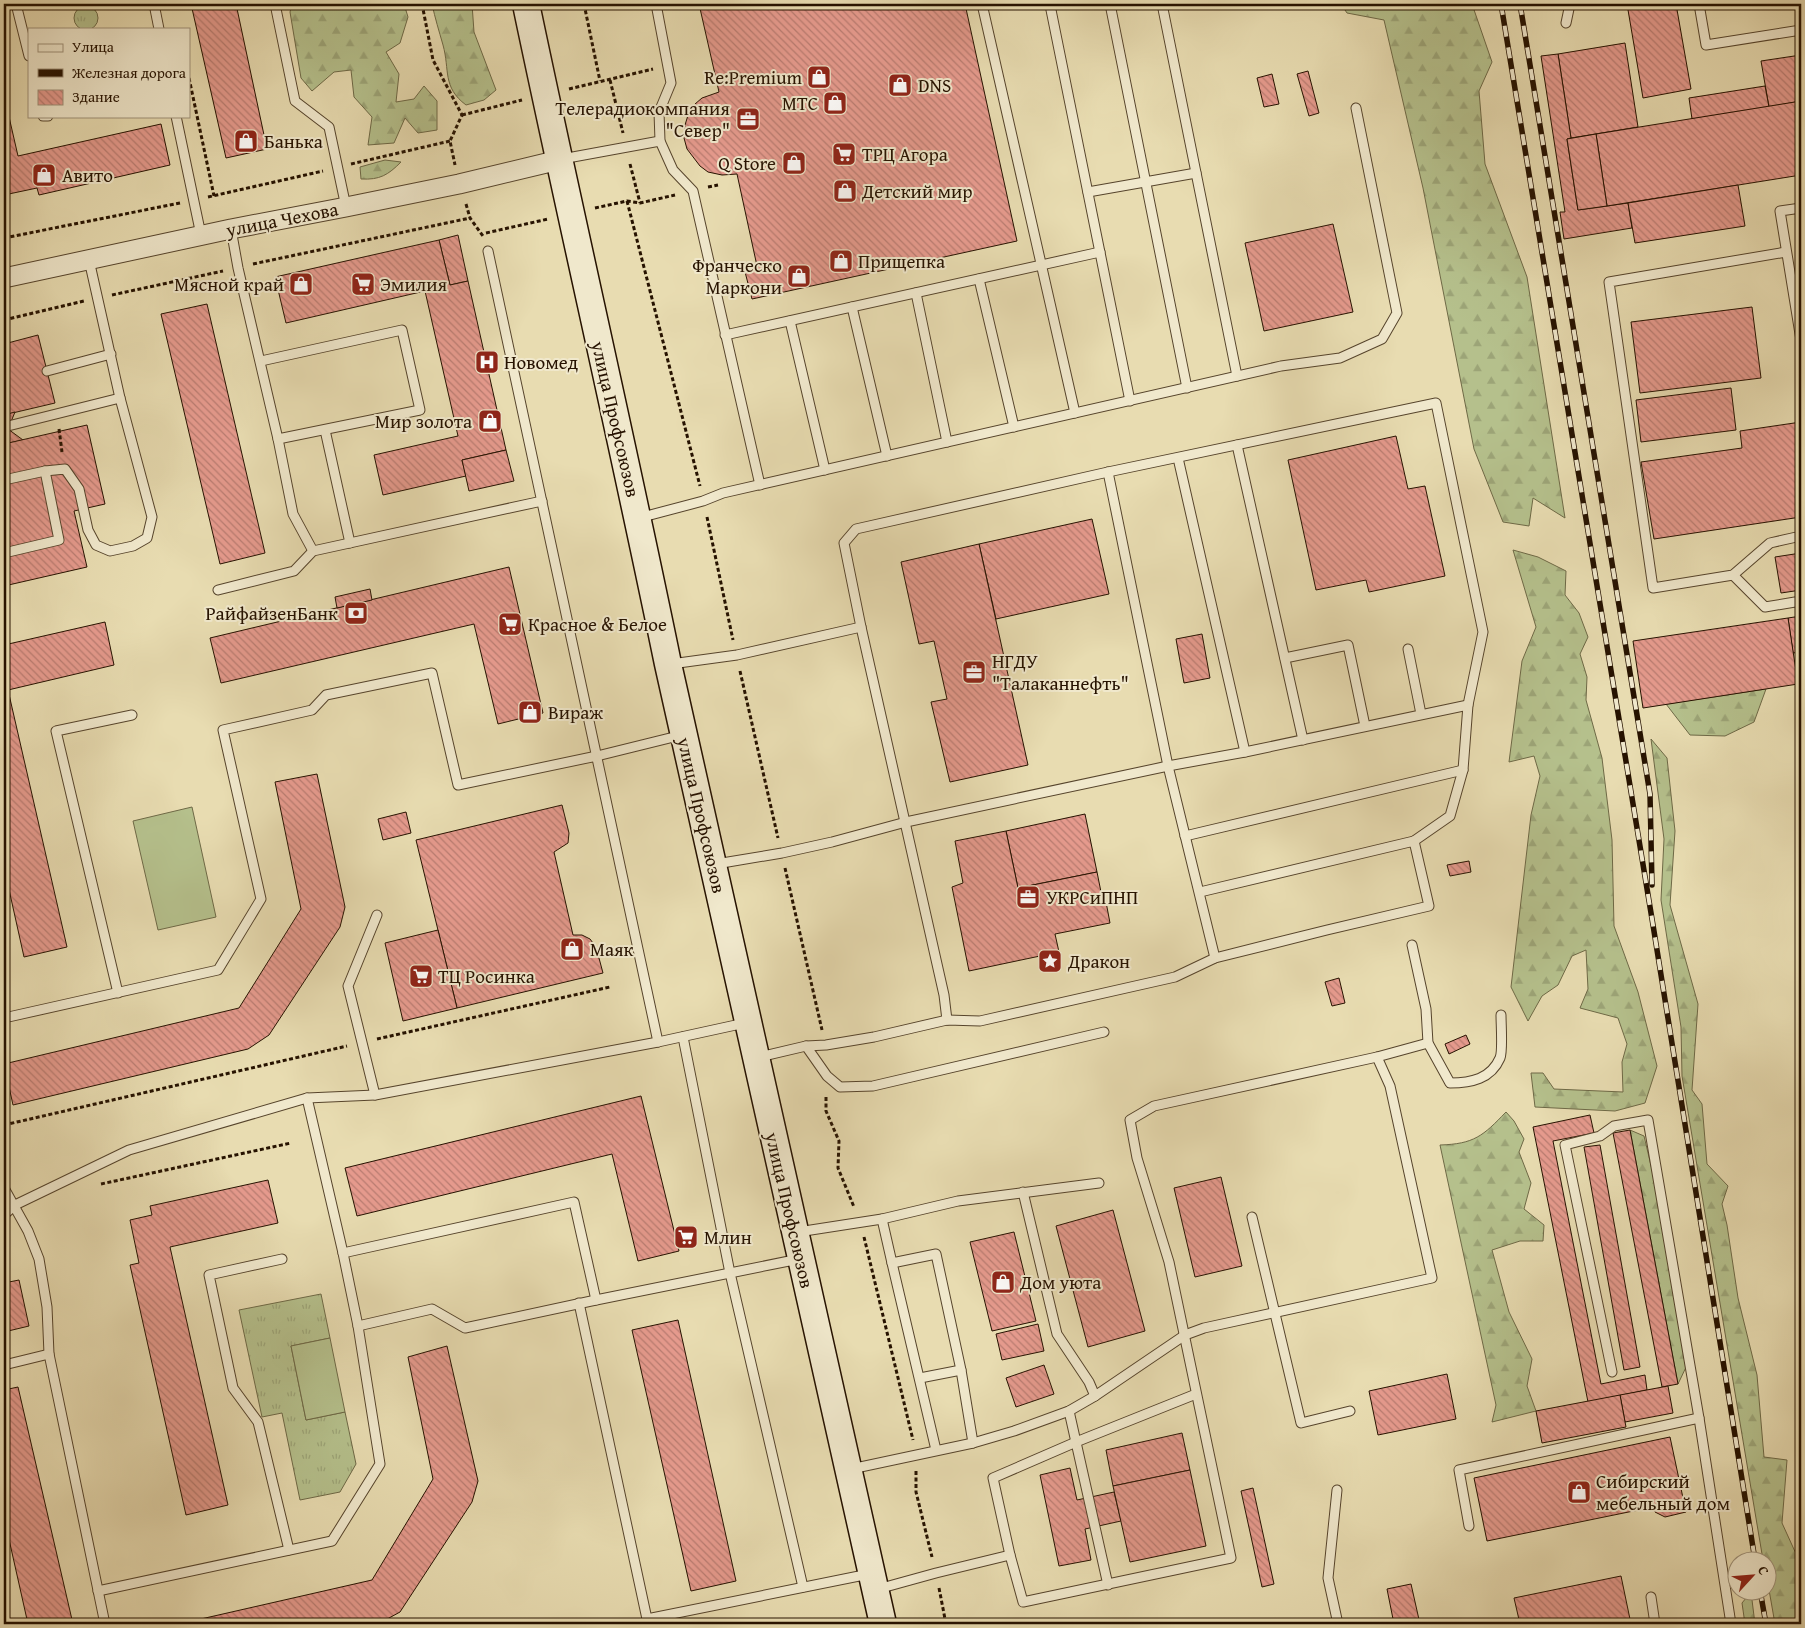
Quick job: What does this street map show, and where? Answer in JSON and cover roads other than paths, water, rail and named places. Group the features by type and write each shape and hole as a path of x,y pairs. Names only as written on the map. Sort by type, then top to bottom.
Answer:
{"main road":[{"name":"улица Профсоюзов","path":"526,4 668,664 883,1624"}],"street":[{"name":"улица Чехова","path":"4,278 200,235 346,208 459,184 559,160"}],"lane":[{"path":"16,4 28,52"},
{"path":"154,4 159,28"},
{"path":"275,4 295,101 330,127 346,208"},
{"path":"656,4 671,83 660,112 660,141 672,170 693,191 760,485"},
{"path":"982,4 1076,413"},
{"path":"1058,4 1050,5 1130,401"},
{"path":"1110,4 1188,388"},
{"path":"1162,4 1237,376"},
{"path":"1566,23 1570,4"},
{"path":"1700,4 1706,45 1801,30"},
{"path":"638,518 723,493 1281,366 1340,358 1382,340 1397,313 1356,108"},
{"path":"176,118 200,235"},
{"path":"559,160 660,141"},
{"path":"1088,192 1196,173"},
{"path":"1801,208 1780,211 1801,340"},
{"path":"230,229 261,361 293,514 313,551"},
{"path":"488,251 658,1042"},
{"path":"725,336 1100,252"},
{"path":"1786,252 1609,282 1653,588 1733,575 1770,543 1801,536"},
{"path":"4,480 44,471 64,469 79,489 88,530 96,545 110,550 133,546 147,538 152,518 120,398 89,260"},
{"path":"979,279 1014,427"},
{"path":"916,293 947,442"},
{"path":"852,307 887,456"},
{"path":"790,321 825,470"},
{"path":"261,361 402,330 420,410 278,439"},
{"path":"47,371 111,354"},
{"path":"4,426 120,398"},
{"path":"947,1020 944,995 861,627 844,543 856,529 1108,472 1436,403 1483,632 1468,705 1463,770 1450,816 1414,841 1200,892"},
{"path":"325,430 350,543"},
{"path":"1237,445 1303,740"},
{"path":"1178,458 1245,752"},
{"path":"4,553 59,540 44,471"},
{"path":"1108,472 1168,766 1215,958"},
{"path":"218,590 294,571 313,551 542,501"},
{"path":"1733,575 1765,607 1801,601"},
{"path":"668,664 737,655 861,627"},
{"path":"1285,658 1348,645 1365,726"},
{"path":"1408,649 1421,714"},
{"path":"4,1018 218,970 262,899 223,730 312,710 326,696 432,673 458,786 684,735"},
{"path":"713,864 782,853 906,822 1468,705"},
{"path":"118,993 56,731 132,714"},
{"path":"1185,836 1463,770"},
{"path":"756,1057 806,1046 826,1045 874,1037 947,1020 980,1021 1175,977 1215,958 1429,906 1414,841"},
{"path":"375,1095 348,986 377,915"},
{"path":"1412,945 1426,1009 1428,1043 1450,1082 1469,1083 1489,1074 1500,1058 1501,1015"},
{"path":"4,1215 15,1205 129,1150 308,1098 375,1095 658,1042 748,1022"},
{"path":"806,1046 827,1076 840,1086 873,1086 1104,1032"},
{"path":"683,1036 730,1272 803,1587"},
{"path":"1196,1394 1076,1442 994,1478 1010,1555 1024,1602 1108,1586 1231,1558 1169,1262 1137,1158 1130,1120 1154,1106 1377,1057 1428,1043"},
{"path":"848,1469 972,1443 1014,1431 1069,1410 1095,1396 1185,1335 1204,1328 1432,1278 1390,1086 1377,1057"},
{"path":"98,1591 332,1540 380,1464 358,1326 308,1098"},
{"path":"1612,1372 1565,1145 1600,1136 1614,1126 1648,1120 1699,1418 1731,1624"},
{"path":"795,1232 882,1219 958,1201 1099,1183"},
{"path":"4,1188 28,1231 39,1259 47,1307 48,1354 106,1624"},
{"path":"1023,1192 1057,1334 1089,1382 1095,1396"},
{"path":"343,1253 574,1202 596,1300"},
{"path":"1252,1216 1301,1423 1350,1412"},
{"path":"882,1219 936,1450"},
{"path":"892,1263 936,1254 961,1370 972,1443"},
{"path":"282,1259 209,1275 233,1388 258,1422 289,1550"},
{"path":"358,1326 432,1309 465,1328 578,1303 801,1259"},
{"path":"578,1303 647,1619 803,1587 874,1581 936,1572 1010,1555"},
{"path":"4,1365 48,1354"},
{"path":"920,1378 961,1370"},
{"path":"1069,1410 1108,1586"},
{"path":"1469,1526 1459,1470 1699,1418"},
{"path":"1337,1490 1328,1578 1338,1624"},
{"path":"1651,1597 1656,1624"}],"railway":[{"path":"1501,4 1653,925 1753,1550"},
{"path":"1520,4 1650,794 1652,885"},
{"path":"1762,1600 1766,1624"}],"place":[{"name":"Re:Premium","path":"819,77"},
{"name":"DNS","path":"900,85"},
{"name":"МТС","path":"835,103"},
{"name":"Телерадиокомпания \"Север\"","path":"748,119"},
{"name":"Банька","path":"246,141"},
{"name":"ТРЦ Агора","path":"844,154"},
{"name":"Q Store","path":"794,163"},
{"name":"Авито","path":"44,175"},
{"name":"Детский мир","path":"845,191"},
{"name":"Прищепка","path":"841,261"},
{"name":"Франческо Маркони","path":"799,276"},
{"name":"Мясной край","path":"301,284"},
{"name":"Эмилия","path":"363,284"},
{"name":"Новомед","path":"487,362"},
{"name":"Мир золота","path":"490,421"},
{"name":"РайфайзенБанк","path":"356,613"},
{"name":"Красное & Белое","path":"510,624"},
{"name":"НГДУ \"Талаканнефть\"","path":"974,672"},
{"name":"Вираж","path":"530,712"},
{"name":"УКРСиПНП","path":"1028,897"},
{"name":"Маяк","path":"572,949"},
{"name":"Дракон","path":"1050,961"},
{"name":"ТЦ Росинка","path":"421,976"},
{"name":"Млин","path":"686,1237"},
{"name":"Дом уюта","path":"1003,1282"},
{"name":"Сибирский мебельный дом","path":"1579,1492"}]}
